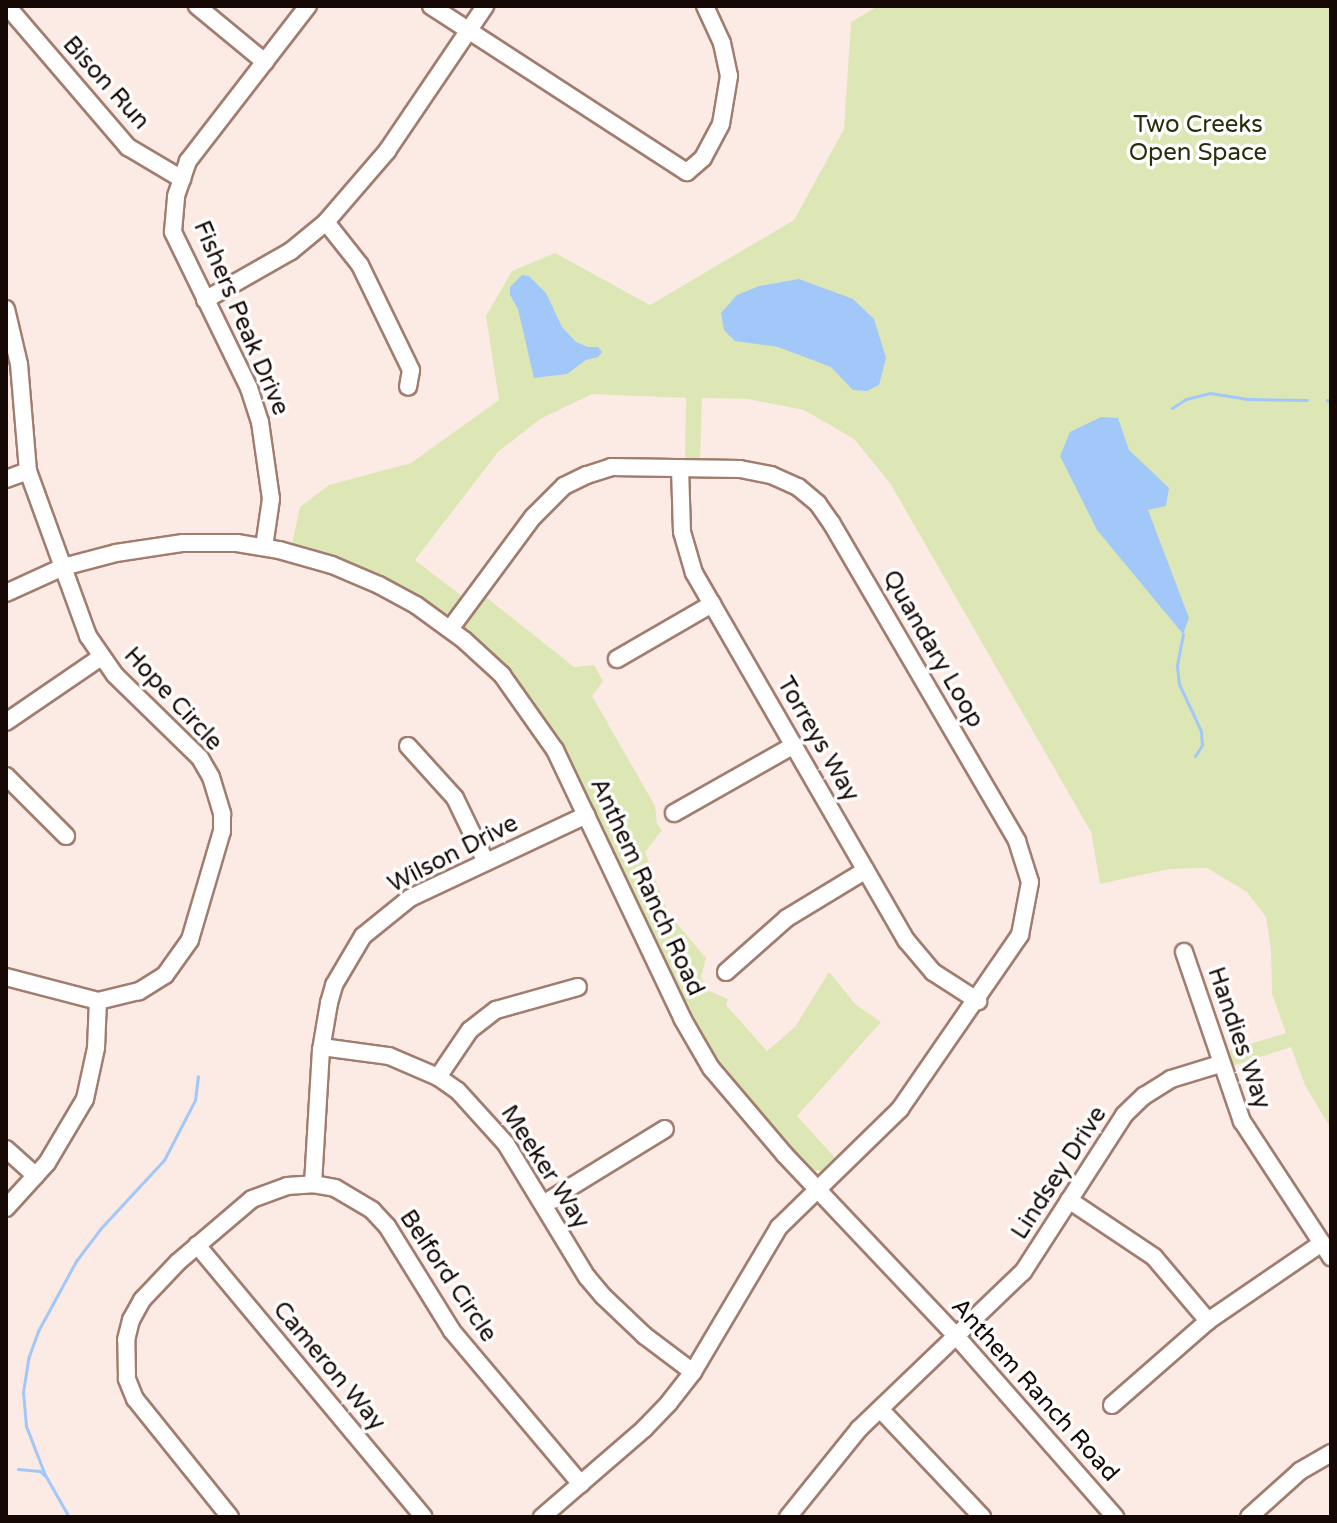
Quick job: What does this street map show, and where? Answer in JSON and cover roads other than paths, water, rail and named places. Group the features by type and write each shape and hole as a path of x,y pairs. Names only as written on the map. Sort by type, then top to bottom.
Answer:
{"street":[{"name":"Bison Run","path":"7,6 128,147 182,179"},
{"path":"197,6 265,62"},
{"name":"Fishers Peak Drive","path":"264,547 271,499 260,422 249,388 173,232 176,196 188,161 308,6"},
{"path":"431,6 687,172 703,158 721,124 729,76 722,43 705,6"},
{"path":"205,300 291,251 326,222 387,151 485,6"},
{"path":"326,222 360,265 411,370 408,387"},
{"name":"Hope Circle","path":"6,309 8,328 19,364 28,471 83,624 101,657 200,758 211,777 222,814 222,831 190,940 178,959 154,983 98,1001"},
{"name":"Quandary Loop","path":"450,629 533,517 564,486 611,467 740,469 771,475 798,487 818,504 1017,841 1030,882 1028,908 1020,935 978,1001 895,1116 817,1190"},
{"name":"Torreys Way","path":"680,468 681,530 686,554 712,604 919,958 933,972 978,1001"},
{"path":"6,479 28,471"},
{"name":"Anthem Ranch Road","path":"6,593 63,567 116,553 183,543 237,543 332,565 416,605 450,629 502,675 555,750 696,1044 732,1095 817,1190 957,1337 1115,1517"},
{"path":"617,659 712,604"},
{"name":"Hope Circle","path":"6,722 101,657"},
{"path":"674,813 794,745"},
{"path":"408,746 455,798 486,862"},
{"path":"6,776 66,836"},
{"name":"Wilson Drive","path":"313,1184 322,1047 334,985 363,936 410,898 586,815"},
{"path":"726,972 793,913 866,870"},
{"name":"Handies Way","path":"1184,952 1220,1064 1248,1132 1326,1250"},
{"path":"6,977 98,1001 96,1048 85,1099 60,1145 6,1208"},
{"path":"438,1077 470,1030 496,1010 578,987"},
{"name":"Meeker Way","path":"322,1047 389,1056 438,1077 490,1123 587,1277 603,1296 645,1336 693,1372"},
{"name":"Lindsey Drive","path":"788,1517 821,1473 880,1409 1023,1272 1103,1142 1144,1096 1171,1079 1220,1064"},
{"path":"543,1204 665,1129"},
{"path":"6,1149 36,1176"},
{"name":"Belford Circle","path":"230,1517 135,1399 127,1379 126,1340 131,1320 152,1286 252,1199 287,1186 313,1184 335,1188 356,1198 387,1226 452,1331 581,1484"},
{"path":"542,1517 644,1429 693,1372 764,1248 779,1227 817,1190"},
{"path":"1069,1200 1154,1257 1208,1321"},
{"name":"Cameron Way","path":"197,1245 424,1517"},
{"path":"1112,1405 1208,1321 1326,1250"},
{"path":"880,1409 982,1517"},
{"path":"1249,1517 1300,1471 1331,1453"}],"water":[{"path":"522,275 529,276 546,293 562,327 576,342 598,347 602,352 598,357 586,360 567,374 534,378 518,309 510,295 510,287"},
{"path":"799,279 853,299 874,319 886,358 879,385 867,391 853,390 831,367 778,347 735,341 724,330 721,313 737,295 759,286"},
{"path":"1101,417 1118,418 1129,450 1169,488 1166,506 1148,510 1189,618 1183,634 1097,530 1060,456 1070,432"}],"waterway":[{"path":"1172,408 1186,399 1210,393 1248,399 1307,400"},
{"path":"1327,400 1331,401"},
{"path":"1183,634 1177,666 1179,684 1201,731 1202,745 1195,756"},
{"path":"69,1517 45,1475 26,1426 23,1392 29,1356 38,1331 76,1261 101,1228 164,1160 195,1100 198,1076"},
{"path":"18,1469 40,1471 44,1475"}],"park label":[{"name":"Two Creeks Open Space","path":"1198,139"}]}
